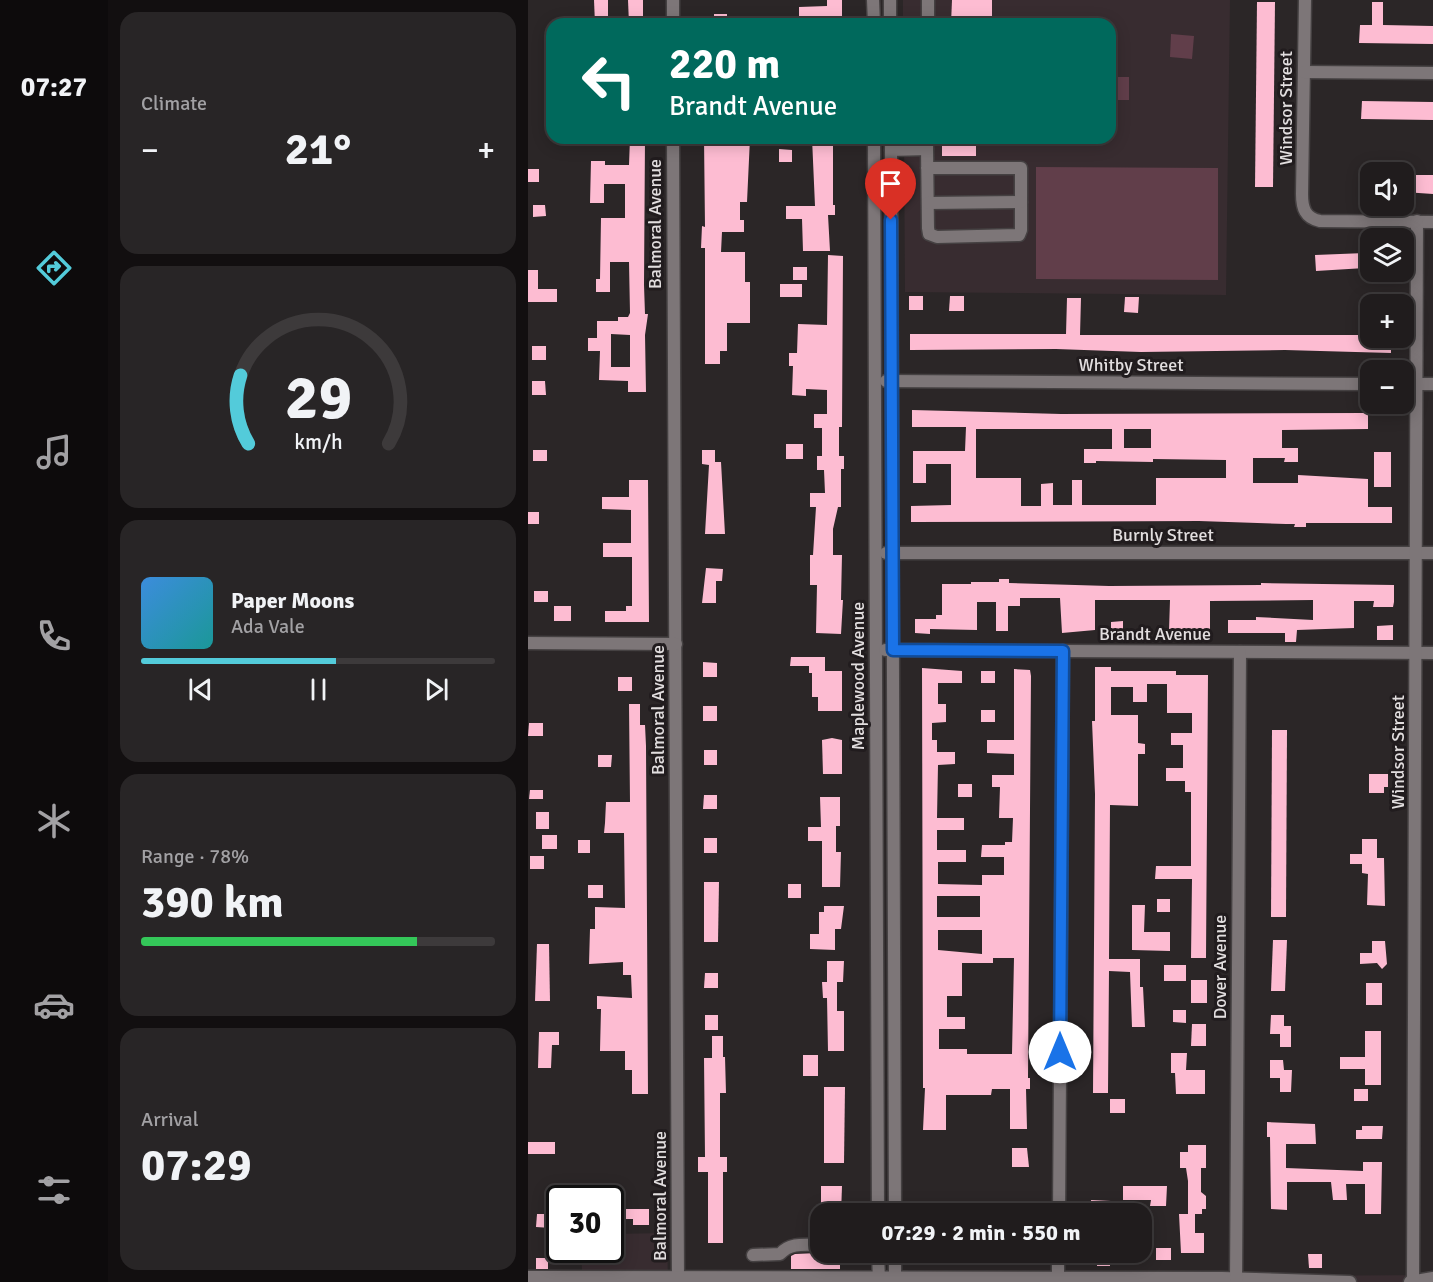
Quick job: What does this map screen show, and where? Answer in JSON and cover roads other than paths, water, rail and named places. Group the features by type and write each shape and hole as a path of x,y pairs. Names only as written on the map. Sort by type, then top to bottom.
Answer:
{"street":[{"path":"673,0 673,18"},
{"path":"928,0 928,18"},
{"name":"Windsor Street","path":"1305,0 1302,205 1307,215 1320,221 1417,221 1411,360"},
{"path":"874,5 890,5"},
{"path":"1305,72 1433,73"},
{"name":"Balmoral Avenue","path":"673,144 678,1280"},
{"name":"Maplewood Avenue","path":"874,144 878,1203"},
{"path":"891,144 927,144 927,168 928,203 928,228 933,237 1014,237 1021,231 1021,168 927,168"},
{"name":"Maplewood Avenue","path":"891,144 895,1203"},
{"path":"928,203 1021,202"},
{"path":"1417,221 1433,222"},
{"name":"Whitby Street","path":"875,381 1360,384"},
{"path":"1414,384 1433,384"},
{"name":"Windsor Street","path":"1411,414 1417,553 1412,1282"},
{"name":"Burnly Street","path":"876,553 1433,553"},
{"path":"528,643 676,644"},
{"name":"Brandt Avenue","path":"876,651 1433,653"},
{"path":"1059,1203 1063,651"},
{"name":"Dover Avenue","path":"1236,1280 1240,652"},
{"path":"877,893 893,893"},
{"path":"753,1256 780,1254 785,1248 794,1245 810,1245"},
{"path":"879,1263 879,1280"},
{"path":"895,1263 895,1280"},
{"path":"1058,1280 1059,1263"},
{"path":"528,1277 658,1280 1350,1282"},
{"path":"1412,1282 1433,1278"}]}
